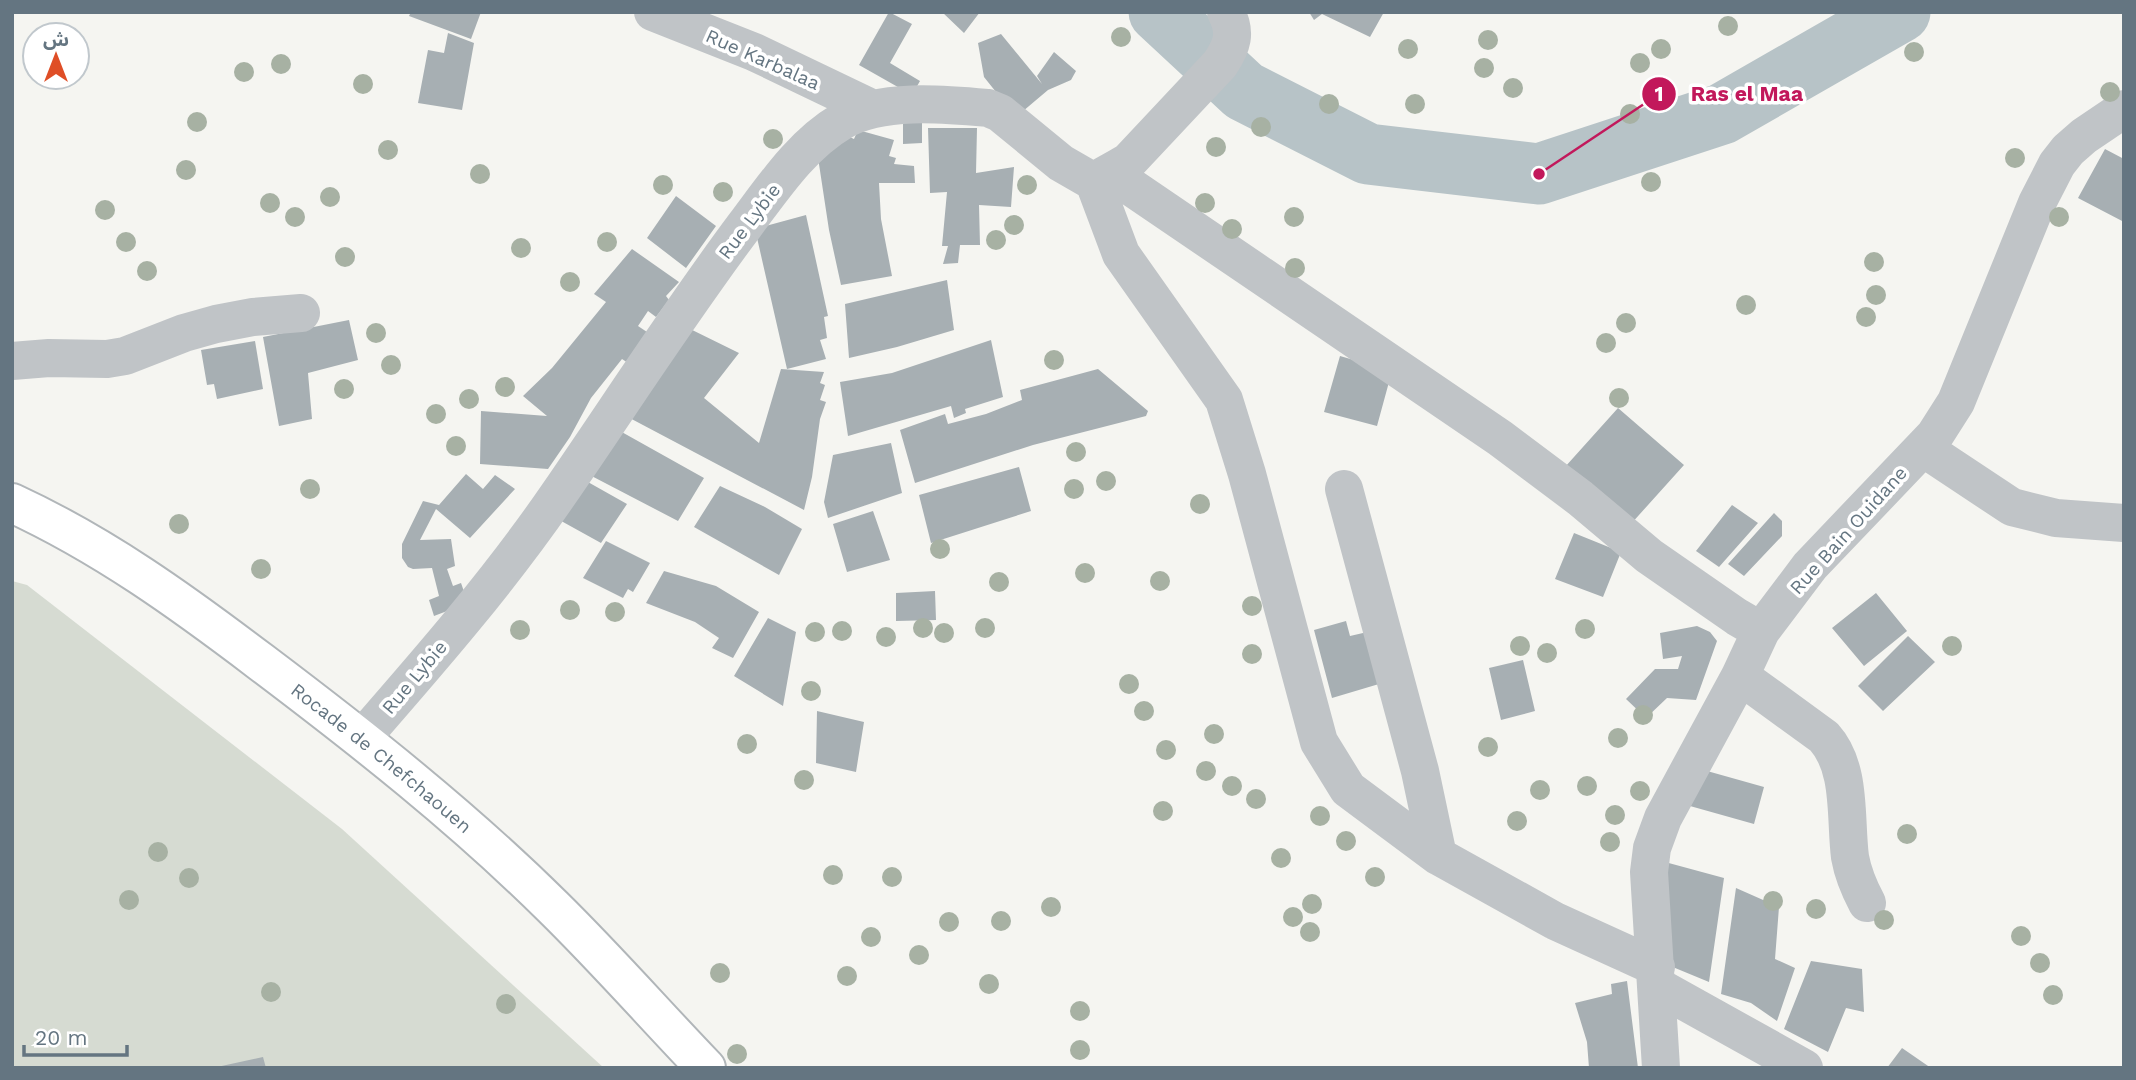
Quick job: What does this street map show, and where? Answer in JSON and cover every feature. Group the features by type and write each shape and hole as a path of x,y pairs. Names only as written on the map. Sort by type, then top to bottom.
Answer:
{"main road":[{"name":"Rocade de Chefchaouen","path":"12,503 54,522 122,562 195,612 362,738 451,811 554,908 706,1068"}],"street":[{"name":"Rue Karbalaa","path":"653,12 754,52 873,109"},
{"path":"1226,12 1232,24 1233,36 1229,50 1220,64 1112,172 1121,254 1224,400 1247,474 1320,742 1348,789 1438,856 1656,976 1804,1068"},
{"name":"Rue Lybie","path":"362,738 453,631 556,498 661,342 786,171 815,142 843,120 873,109 901,106 988,108 1000,113 1054,158 1112,172 1500,438 1580,498 1648,555 1761,631"},
{"name":"Rue Bain Ouidane","path":"1661,1068 1649,883 1652,848 1663,818 1740,676 1761,631 1810,566 1923,449 1947,419 2037,203 2057,164 2084,136 2124,109"},
{"path":"12,361 49,358 107,359 125,356 184,333 216,324 253,317 301,313"},
{"path":"1923,449 2012,508 2056,518 2124,523"},
{"path":"1344,489 1420,771 1438,856"},
{"path":"1740,676 1824,737 1833,747 1843,778 1851,860 1858,886 1867,903"}],"shaded area":[{"path":"12,581 27,585 342,829 604,1068 12,1068"}],"building":[{"path":"411,12 481,12 471,39 409,16"},
{"path":"889,12 912,24 890,63 920,81 912,95 859,65"},
{"path":"942,12 980,12 964,33"},
{"path":"1309,12 1384,12 1370,37 1322,14 1314,20"},
{"path":"448,33 474,43 462,110 418,103 428,50 444,53"},
{"path":"1001,34 1042,84 1037,76 1054,52 1076,71 1071,80 1048,90 1016,117 984,77 978,43"},
{"path":"903,123 922,123 922,143 903,144"},
{"path":"928,128 977,128 976,173 1014,167 1011,207 979,205 980,245 960,245 958,263 943,264 948,246 942,246 947,192 930,193"},
{"path":"858,130 894,140 889,156 896,158 894,164 914,166 915,183 879,183 881,219 892,276 841,285 829,230 817,151 841,133 854,139"},
{"path":"2105,149 2124,159 2124,222 2078,198"},
{"path":"676,196 716,226 686,268 647,238"},
{"path":"806,215 828,316 824,317 827,338 820,340 826,359 787,369 755,229"},
{"path":"632,249 679,282 666,296 669,300 656,317 648,311 638,326 650,334 628,363 622,359 591,398 570,437 548,469 480,464 481,411 547,416 523,396 552,368 606,302 594,294"},
{"path":"947,280 954,330 849,358 845,304"},
{"path":"349,320 358,360 308,373 312,419 279,426 263,337"},
{"path":"680,324 739,353 704,398 759,443 781,369 824,372 820,383 825,385 820,400 826,402 820,419 812,477 804,510 624,415"},
{"path":"991,340 1003,397 965,409 966,413 954,418 951,406 848,436 840,382 892,373"},
{"path":"255,341 263,389 217,399 214,384 207,385 201,350"},
{"path":"1340,356 1392,371 1377,426 1324,412"},
{"path":"1098,369 1148,411 1146,416 1033,445 915,483 900,430 945,414 948,424 986,414 1022,400 1020,390"},
{"path":"1618,408 1684,465 1630,525 1565,467"},
{"path":"611,426 704,478 678,521 582,471"},
{"path":"891,443 902,493 828,518 824,502 833,455"},
{"path":"1019,467 1031,511 931,543 919,495"},
{"path":"466,474 483,489 495,475 515,489 470,538 436,509 420,540 451,539 455,566 447,569 453,586 461,583 468,603 434,616 429,600 439,596 432,568 408,567 402,558 402,544 423,501 439,505"},
{"path":"579,477 627,504 601,543 554,517"},
{"path":"720,486 765,507 802,529 779,575 694,527"},
{"path":"1732,505 1758,523 1719,567 1696,551"},
{"path":"873,511 890,560 847,572 833,524"},
{"path":"1774,513 1782,521 1782,536 1744,576 1728,564"},
{"path":"1574,533 1621,552 1603,597 1555,579"},
{"path":"606,541 650,563 633,592 628,589 623,598 583,578"},
{"path":"664,571 716,586 759,612 733,658 712,648 719,638 695,622 646,603"},
{"path":"935,591 936,620 896,621 896,593"},
{"path":"1876,593 1907,631 1864,666 1832,628"},
{"path":"768,618 796,632 783,706 734,676"},
{"path":"1346,621 1350,636 1376,630 1389,681 1332,698 1314,630"},
{"path":"1697,626 1710,632 1717,641 1696,700 1667,698 1646,718 1626,699 1655,669 1678,669 1682,656 1663,659 1660,633"},
{"path":"1908,636 1935,662 1883,711 1858,686"},
{"path":"1523,660 1535,711 1501,720 1489,668"},
{"path":"817,711 864,722 856,772 816,763"},
{"path":"1700,769 1764,787 1754,824 1690,806"},
{"path":"1665,862 1724,878 1709,982 1663,963"},
{"path":"1736,888 1779,907 1775,959 1795,968 1777,1021 1751,1003 1721,994"},
{"path":"1811,961 1862,969 1864,1012 1846,1008 1828,1052 1784,1029"},
{"path":"1627,981 1638,1068 1589,1068 1587,1042 1575,1003 1612,994 1611,984"},
{"path":"1902,1048 1931,1068 1887,1068"},
{"path":"263,1057 266,1068 217,1068 217,1067"}],"waterway":[{"path":"1159,12 1244,91 1368,154 1539,174 1722,114 1900,12"}],"place":[{"name":"Ras el Maa","path":"1539,174"}]}
